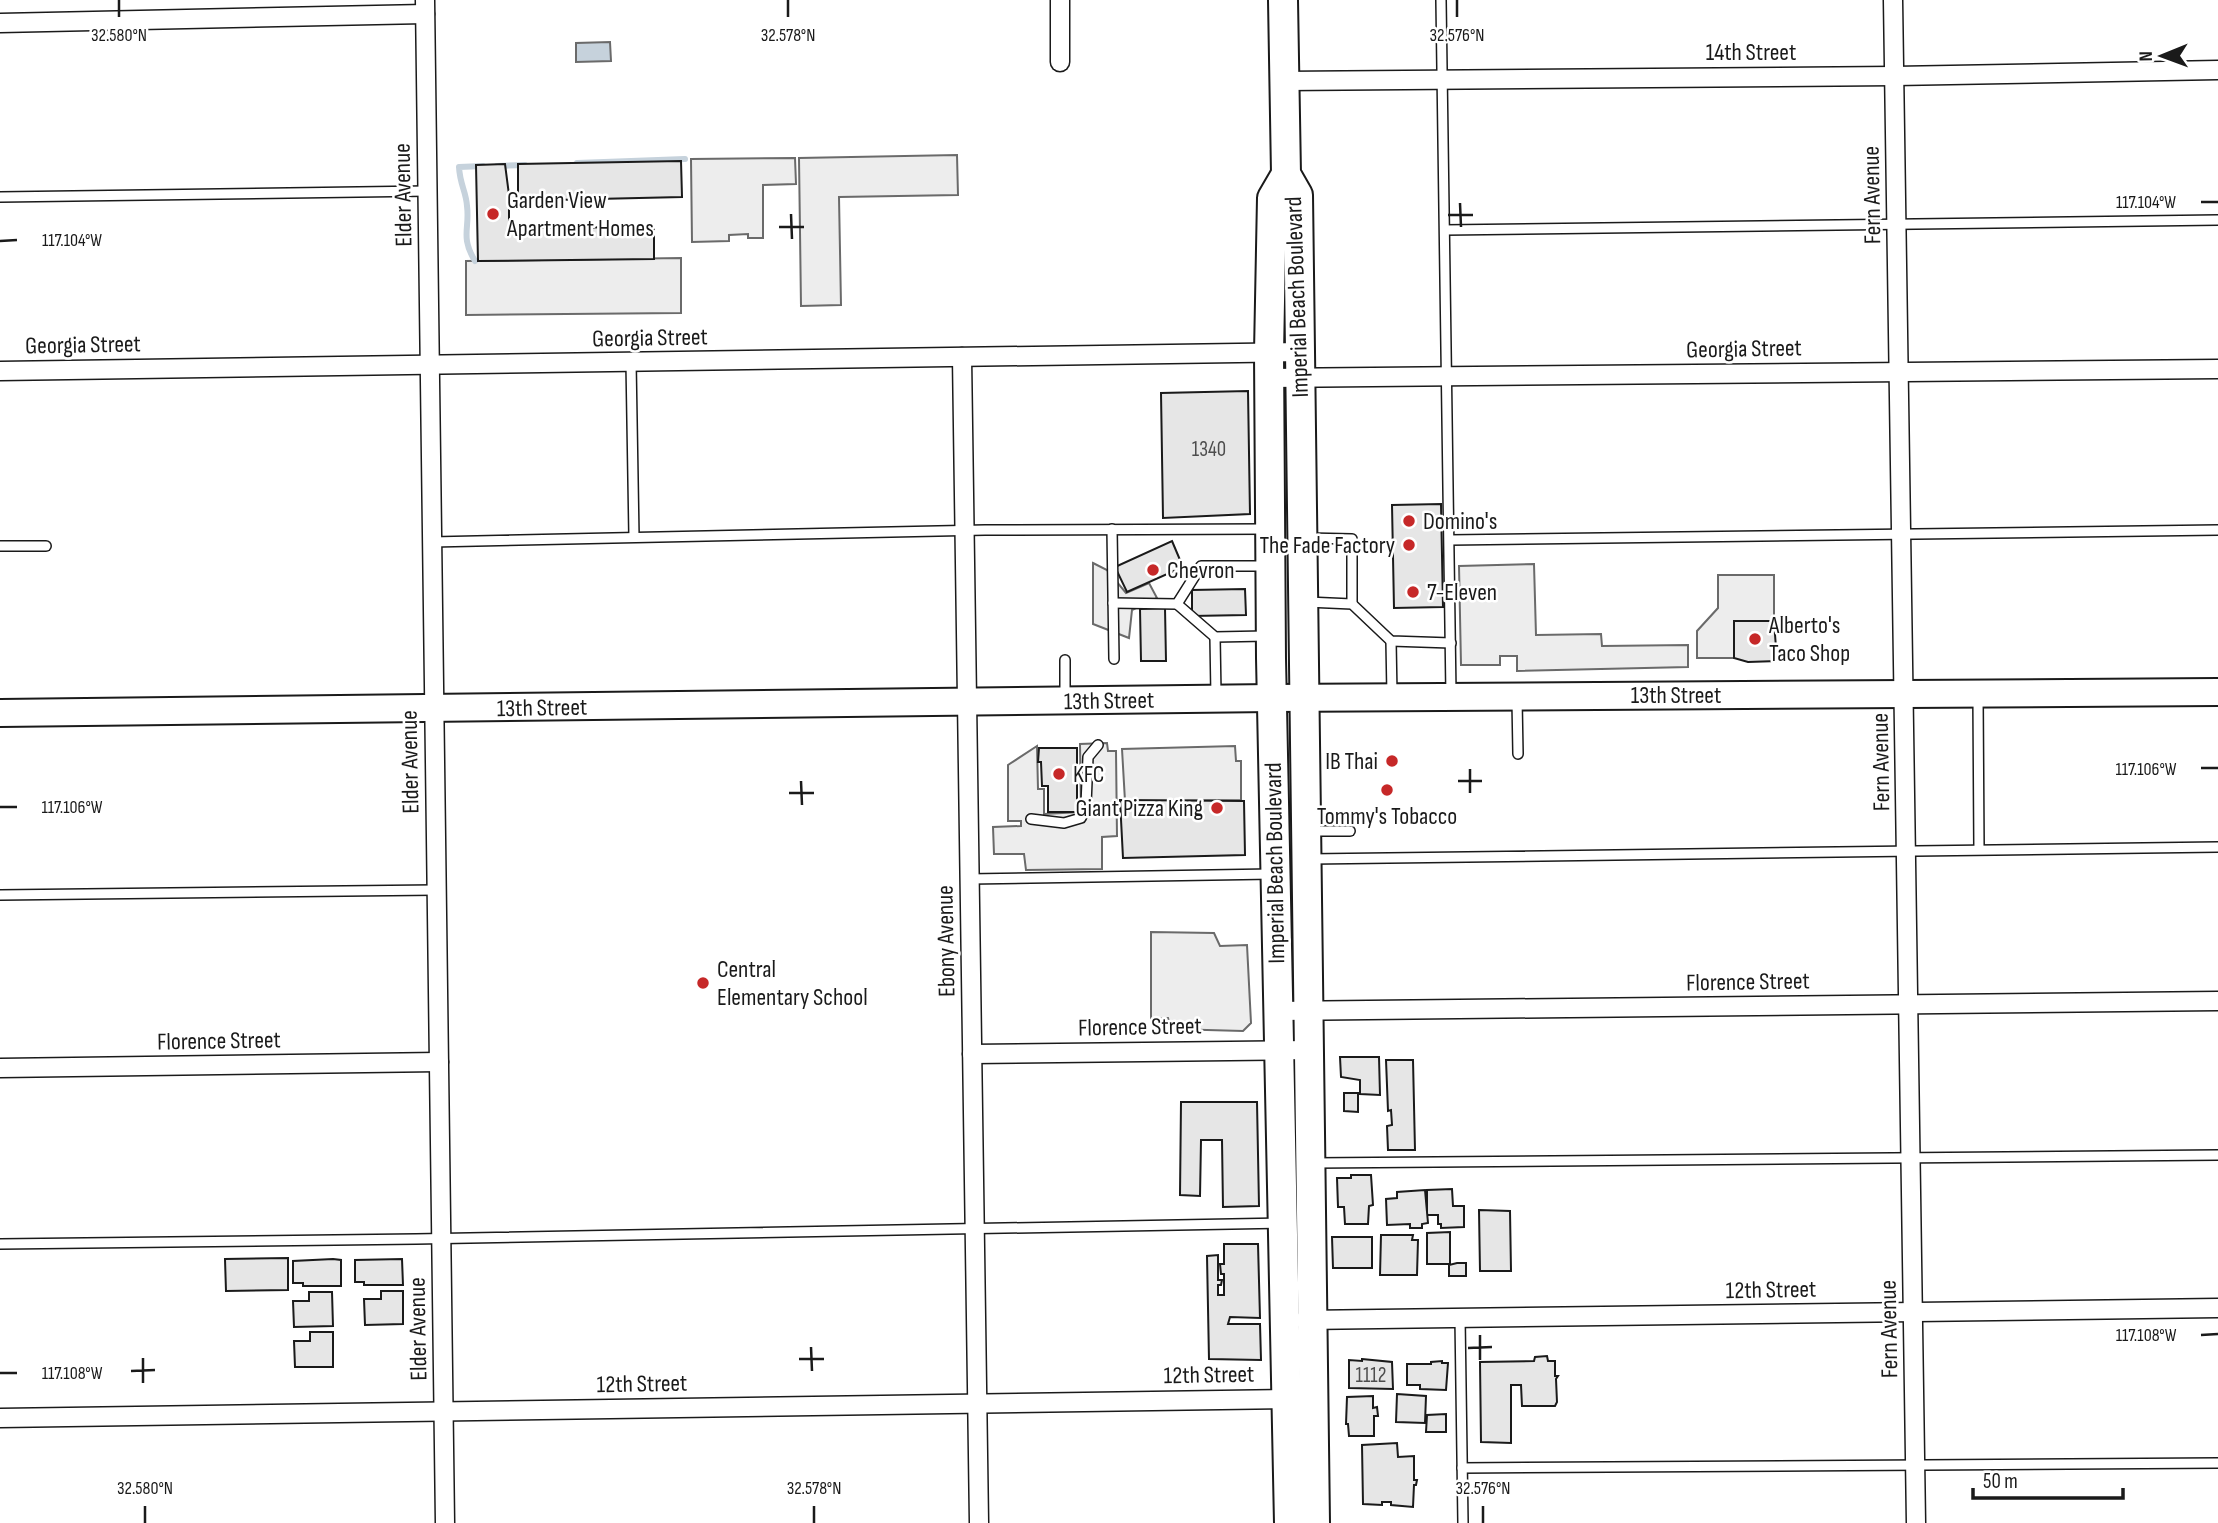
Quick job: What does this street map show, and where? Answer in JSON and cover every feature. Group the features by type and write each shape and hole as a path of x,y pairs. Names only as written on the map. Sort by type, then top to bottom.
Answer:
{"main road":[{"path":"1283,0 1286,174"},
{"name":"Imperial Beach Boulevard","path":"1289,1523 1272,698 1270,366 1272,198 1286,174 1298,195 1315,1523"},
{"name":"13th Street","path":"0,713 1451,696 2218,692"}],"street":[{"path":"1060,0 1060,62"},
{"name":"Fern Avenue","path":"1893,0 1916,1523"},
{"path":"0,23 425,7"},
{"name":"Elder Avenue","path":"425,7 445,1523"},
{"name":"14th Street","path":"1284,81 1895,76 2218,70"},
{"name":"Georgia Street","path":"0,371 962,357 1300,365 1447,377 2218,369"},
{"name":"Ebony Avenue","path":"962,357 979,1523"},
{"name":"Georgia Street","path":"1270,366 1300,365"},
{"name":"Florence Street","path":"1278,1011 2218,1001"},
{"name":"Florence Street","path":"972,1054 1309,1050"},
{"name":"Florence Street","path":"0,1068 439,1062"},
{"name":"12th Street","path":"1283,1321 2218,1308"},
{"name":"12th Street","path":"0,1418 1285,1399"}],"lane":[{"path":"1441,0 1451,696"},
{"path":"0,197 428,191"},
{"path":"1445,230 2218,220"},
{"path":"631,362 634,537"},
{"path":"1112,529 1114,659"},
{"path":"432,542 965,530 1271,529"},
{"path":"1450,540 1902,532 2218,530"},
{"path":"1302,537 1352,540 1352,604"},
{"path":"0,546 46,546"},
{"path":"1177,604 1201,566 1271,566"},
{"path":"1302,602 1352,604 1391,641 1451,643"},
{"path":"1113,603 1177,604 1215,637 1271,636"},
{"path":"1215,637 1217,699"},
{"path":"1391,641 1392,697"},
{"path":"1065,660 1065,702"},
{"path":"1978,693 1979,849"},
{"path":"1517,696 1518,754"},
{"path":"1031,819 1064,823 1081,818 1086,806 1088,757 1098,745"},
{"path":"1305,831 1350,831"},
{"path":"1305,859 2218,847"},
{"path":"969,878 1275,874"},
{"path":"0,895 436,890"},
{"path":"1310,1163 2218,1155"},
{"path":"0,1244 442,1239 1281,1223"},
{"path":"1460,1318 1463,1523"},
{"path":"1462,1468 2218,1463"}],"shaded area":[{"path":"610,42 611,61 576,62 576,43"},
{"path":"957,155 958,195 839,197 841,305 801,306 799,158"},
{"path":"795,158 796,184 763,185 763,238 748,238 748,234 729,235 729,241 692,242 691,159"},
{"path":"681,258 681,313 466,315 466,261"},
{"path":"1093,563 1107,570 1126,593 1149,583 1157,598 1132,610 1129,638 1093,624"},
{"path":"1534,564 1536,635 1601,634 1602,646 1688,645 1688,667 1517,671 1517,656 1500,656 1500,665 1461,665 1459,566"},
{"path":"1718,575 1774,575 1774,621 1734,621 1734,658 1697,658 1697,631 1718,608"},
{"path":"1107,743 1108,751 1116,751 1117,836 1102,837 1102,869 1026,870 1024,854 994,854 993,827 1021,826 1021,821 1008,821 1008,765 1037,746 1038,789 1044,789 1044,814 1081,812 1080,744"},
{"path":"1235,746 1236,761 1241,761 1241,800 1125,801 1122,749"},
{"path":"1151,932 1214,933 1220,946 1247,945 1251,1023 1243,1031 1171,1029 1168,1018 1151,1019"}],"building":[{"name":"Garden View Apartment Homes","path":"681,161 682,197 509,201 509,228 654,227 654,259 478,261 476,165 505,164 509,195 518,194 518,164"},
{"path":"1248,391 1250,514 1163,518 1161,393"},
{"path":"1441,504 1443,607 1394,608 1392,505"},
{"path":"1172,541 1183,567 1127,592 1115,567"},
{"path":"1245,589 1246,615 1192,616 1192,590"},
{"path":"1165,608 1166,661 1141,661 1140,609"},
{"name":"Alberto's Taco Shop","path":"1734,621 1774,621 1777,661 1748,662 1734,658"},
{"name":"KFC","path":"1039,748 1077,748 1077,812 1048,812 1048,786 1042,786"},
{"path":"1120,800 1244,801 1245,855 1123,858"},
{"path":"1340,1057 1379,1057 1380,1095 1360,1094 1360,1080 1341,1077"},
{"path":"1386,1060 1413,1060 1415,1150 1388,1150 1387,1126 1392,1125 1391,1110 1388,1111"},
{"path":"1344,1093 1358,1093 1358,1112 1344,1111"},
{"path":"1181,1102 1257,1102 1259,1206 1223,1207 1222,1140 1201,1140 1200,1196 1180,1195"},
{"path":"1351,1175 1371,1175 1373,1205 1369,1206 1368,1224 1345,1224 1344,1207 1338,1207 1337,1178 1351,1178"},
{"path":"1452,1189 1453,1206 1464,1206 1464,1227 1441,1228 1438,1215 1427,1215 1427,1190"},
{"path":"1425,1190 1428,1223 1422,1224 1422,1228 1410,1228 1410,1224 1387,1225 1386,1199 1397,1198 1397,1192"},
{"path":"1479,1210 1510,1211 1511,1271 1480,1271"},
{"path":"1450,1232 1450,1264 1427,1264 1427,1233"},
{"path":"1381,1235 1413,1235 1412,1240 1418,1240 1417,1275 1380,1275"},
{"path":"1332,1237 1372,1237 1372,1268 1333,1268"},
{"path":"1224,1244 1258,1244 1260,1318 1230,1317 1228,1324 1260,1324 1261,1360 1209,1359 1207,1256 1218,1255 1218,1280 1222,1280 1221,1285 1218,1285 1218,1295 1224,1295 1224,1274 1221,1274 1220,1264 1224,1264"},
{"path":"288,1258 288,1290 226,1291 225,1259"},
{"path":"402,1259 403,1285 364,1285 364,1282 355,1282 355,1260"},
{"path":"341,1260 341,1286 303,1286 303,1283 293,1283 293,1261"},
{"path":"1466,1263 1466,1276 1449,1276 1449,1265"},
{"path":"381,1291 403,1291 403,1324 365,1325 364,1299 381,1299"},
{"path":"309,1292 332,1292 333,1326 294,1327 293,1301 309,1301"},
{"path":"310,1332 333,1332 333,1367 295,1367 294,1341 310,1341"},
{"path":"1547,1356 1548,1361 1555,1361 1555,1376 1558,1376 1555,1406 1522,1406 1521,1385 1511,1385 1511,1443 1481,1442 1480,1362 1534,1361 1535,1357"},
{"path":"1349,1360 1392,1362 1393,1389 1349,1388"},
{"path":"1442,1361 1448,1363 1446,1390 1420,1389 1420,1385 1407,1385 1407,1364"},
{"path":"1397,1394 1426,1396 1425,1423 1396,1422"},
{"path":"1373,1396 1373,1408 1377,1407 1378,1416 1374,1416 1374,1436 1349,1436 1346,1424 1347,1397"},
{"path":"1446,1414 1446,1432 1426,1432 1427,1415"},
{"path":"1397,1443 1398,1457 1414,1456 1414,1480 1417,1480 1414,1485 1413,1507 1391,1505 1391,1502 1382,1502 1382,1505 1363,1504 1362,1445"}],"waterway":[{"path":"577,163 685,159"},
{"path":"497,166 525,165"},
{"path":"475,261 468,245 468,214 459,167 483,166"}],"place":[{"name":"Garden View Apartment Homes","path":"493,214"},
{"name":"Domino's","path":"1409,521"},
{"name":"The Fade Factory","path":"1409,545"},
{"name":"Chevron","path":"1153,570"},
{"name":"7-Eleven","path":"1413,592"},
{"name":"Alberto's Taco Shop","path":"1755,639"},
{"name":"IB Thai","path":"1392,761"},
{"name":"KFC","path":"1059,774"},
{"name":"Tommy's Tobacco","path":"1387,790"},
{"name":"Giant Pizza King","path":"1217,808"},
{"name":"Central Elementary School","path":"703,983"}]}
